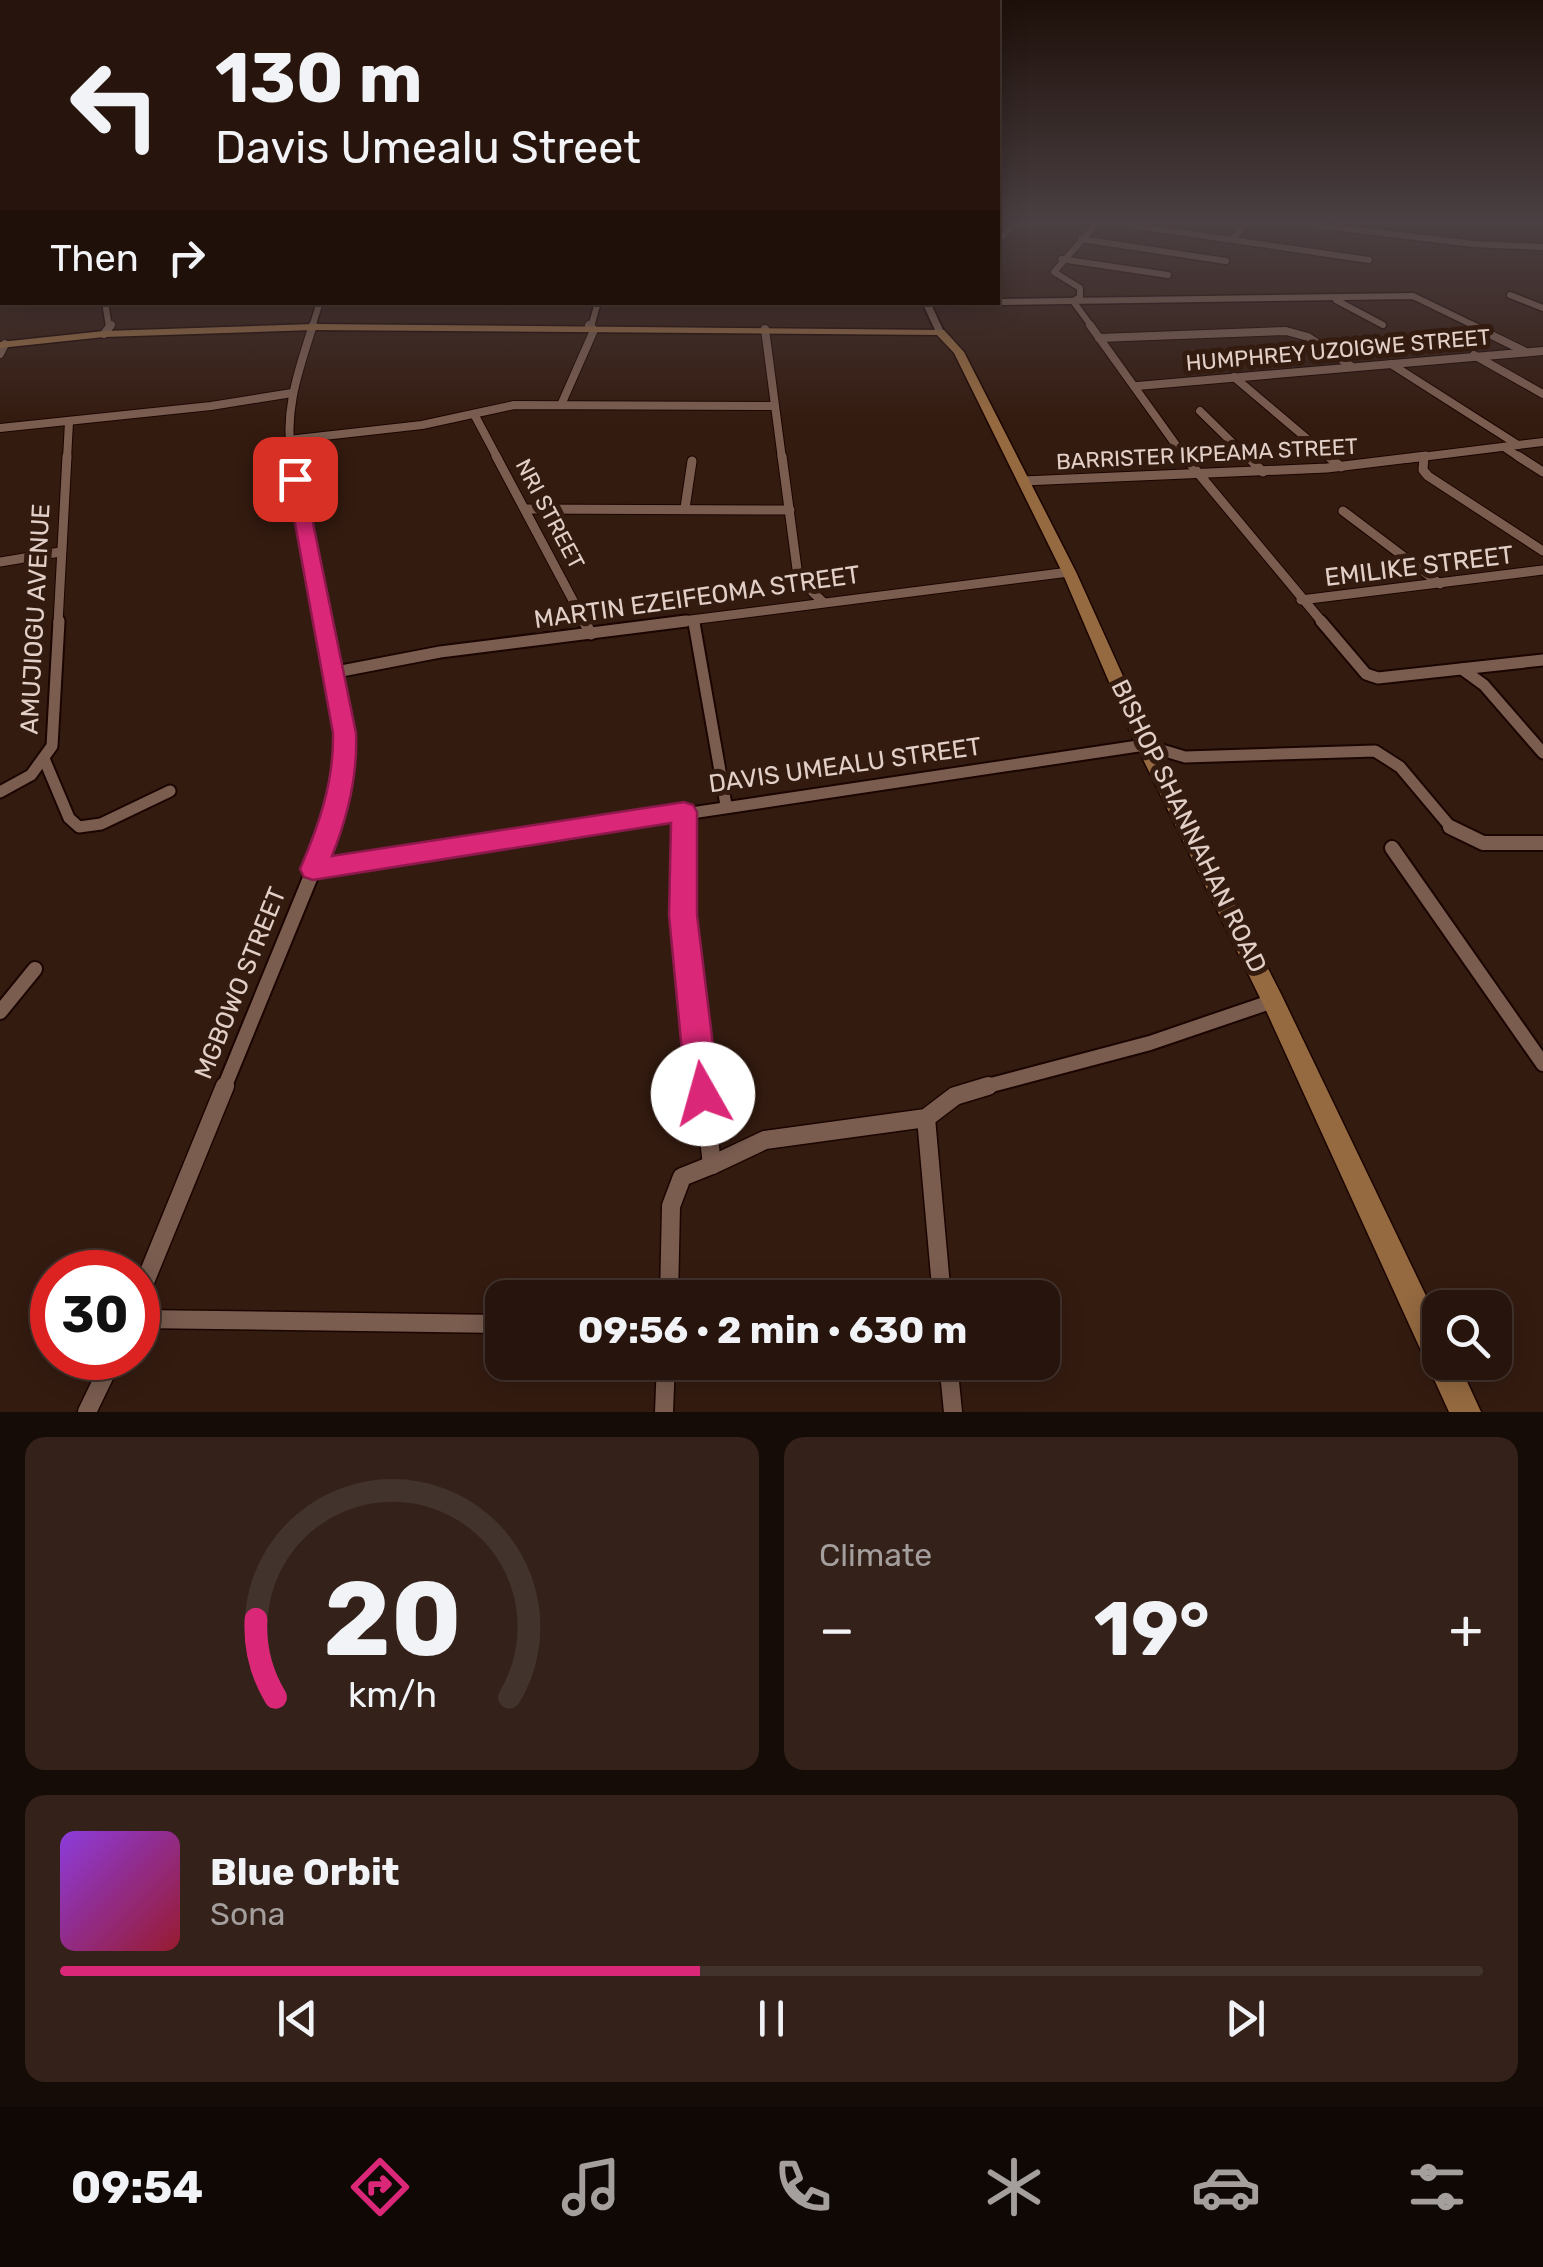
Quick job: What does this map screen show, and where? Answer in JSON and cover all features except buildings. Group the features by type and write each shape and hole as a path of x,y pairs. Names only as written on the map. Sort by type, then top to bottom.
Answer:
{"main road":[{"path":"2,348 104,334 314,326 940,332"},
{"name":"BISHOP SHANNAHAN ROAD","path":"940,332 959,352 1069,572 1146,744 1422,1320"},
{"name":"BISHOP SHANNAHAN ROAD","path":"1450,1380 1465,1412"}],"street":[{"path":"1073,300 1080,296 1080,288"},
{"path":"1510,295 1543,308"},
{"path":"1000,301 1414,296 1526,352"},
{"path":"1332,298 1383,326"},
{"path":"1073,300 1198,476 1366,674 1378,678 1543,660"},
{"path":"104,334 110,325 105,305"},
{"name":"MGBOWO STREET","path":"158,1250 331,826 346,766 344,733 288,440 292,393 319,305"},
{"path":"561,405 594,330 589,326 597,305"},
{"name":"BISHOP SHANNAHAN ROAD","path":"927,305 940,332"},
{"path":"765,329 797,570 804,584 824,602"},
{"path":"1099,338 1286,331 1308,336 1351,366"},
{"name":"HUMPHREY UZOIGWE STREET","path":"1137,386 1543,350"},
{"path":"1474,355 1543,394"},
{"path":"1391,364 1518,446"},
{"path":"1234,377 1341,467"},
{"path":"0,428 292,393"},
{"path":"288,440 422,425 514,405 774,406"},
{"path":"1200,411 1263,472"},
{"name":"NRI STREET","path":"474,414 591,634"},
{"name":"AMUJIOGU AVENUE","path":"0,792 16,786 45,761 52,746 70,422"},
{"path":"1424,457 1543,442"},
{"path":"1504,447 1543,472"},
{"name":"BARRISTER IKPEAMA STREET","path":"1023,481 1198,476 1341,467 1424,457"},
{"name":"EMILIKE STREET","path":"1424,457 1422,470 1428,476 1543,552"},
{"path":"685,508 692,460"},
{"path":"526,509 790,510"},
{"path":"1343,512 1440,584"},
{"path":"0,562 60,552"},
{"name":"EMILIKE STREET","path":"1300,600 1543,570"},
{"name":"MARTIN EZEIFEOMA STREET","path":"331,673 440,652 694,623 824,602 1069,572"},
{"path":"694,623 726,805"},
{"path":"1462,669 1484,685 1541,748"},
{"path":"1146,744 1185,757 1375,751 1396,762 1438,816 1465,837 1485,842 1543,843"},
{"name":"DAVIS UMEALU STREET","path":"313,869 1146,744"},
{"path":"45,761 70,818 79,826 101,824 170,791"},
{"path":"684,812 683,915 712,1165"},
{"path":"1392,848 1543,1064"},
{"path":"0,1012 35,969"},
{"path":"669,1280 670,1206 682,1177 765,1140 926,1118 955,1096 1150,1043 1273,1002"},
{"path":"926,1118 940,1280"},
{"path":"160,1318 485,1324"},
{"path":"87,1412 102,1380"},
{"path":"664,1412 665,1380"},
{"path":"950,1380 953,1412"}],"route":[{"path":"295,479 344,733 346,766 331,826 313,869 684,812 683,915 703,1094"}]}
